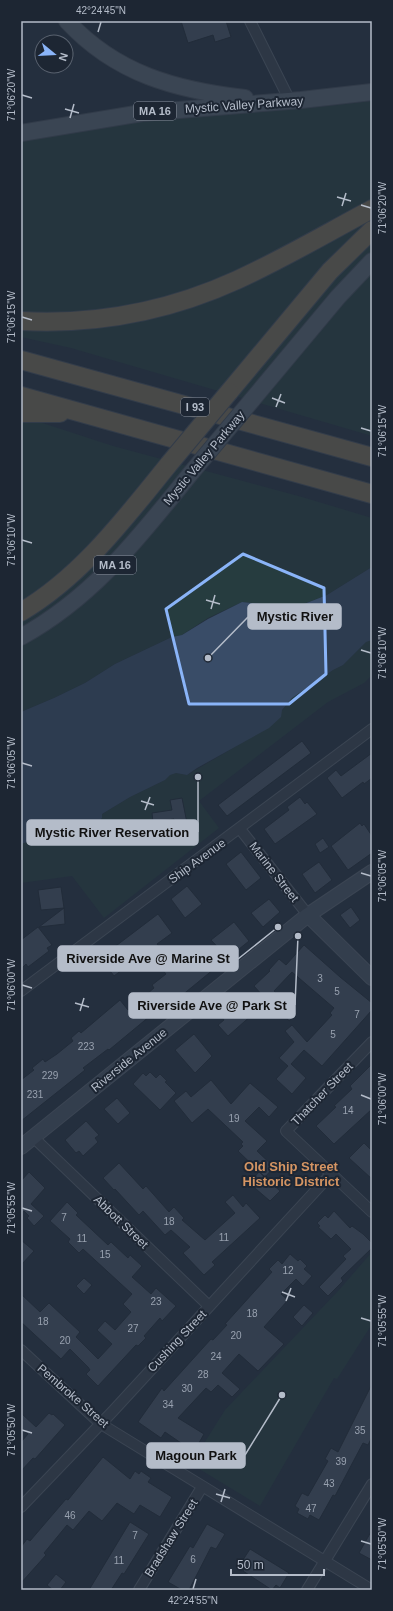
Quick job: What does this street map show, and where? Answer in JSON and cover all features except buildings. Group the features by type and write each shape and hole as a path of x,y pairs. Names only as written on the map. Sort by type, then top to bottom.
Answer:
{"highway":[{"path":"21,321 89,321 140,312 184,301 242,278 372,209"},
{"path":"21,612 54,590 79,569 101,546 330,271 372,230"},
{"name":"I 93","path":"21,360 370,457"},
{"path":"21,396 366,492"},
{"path":"21,414 83,413"}],"main road":[{"path":"67,21 109,57 128,68 159,81 182,88 220,95 290,101"},
{"name":"Mystic Valley Parkway","path":"21,133 142,113 290,101 372,92"},
{"name":"Mystic Valley Parkway","path":"21,637 53,619 96,584 120,558 338,298 372,261"},
{"name":"Riverside Avenue","path":"21,1147 308,915 372,872"},
{"path":"308,915 372,978"}],"street":[{"path":"250,21 290,101"},
{"name":"Ship Avenue","path":"21,991 372,729"},
{"name":"Marine Street","path":"240,829 308,915"},
{"name":"Thatcher Street","path":"372,1042 286,1131 372,1212"},
{"name":"Abbott Street","path":"33,1137 209,1306"},
{"name":"Cushing Street","path":"21,1507 101,1424 331,1174"},
{"name":"Pembroke Street","path":"21,1350 101,1424 372,1590"},
{"path":"307,1590 372,1484"},
{"name":"Bradshaw Street","path":"139,1590 202,1487"}],"highlighted area":[{"path":"243,554 324,588 326,674 289,704 189,704 166,609"}],"green space":[{"path":"372,101 372,436 71,348 21,337 21,142 52,135 129,123"},
{"path":"21,416 113,446 302,497 372,518 372,567 327,595 304,604 289,607 242,602 208,618 182,635 172,637 115,664 85,683 21,712"},
{"path":"372,640 372,675 364,683 328,702 199,801 219,828 104,918 72,876 21,883 21,844 77,825 93,823 102,818 102,814 130,797 165,780 170,775 176,773 187,775 252,737 280,713 292,698 333,670 343,665 366,642"},
{"path":"372,1252 372,1324 337,1379 334,1378 260,1506 191,1464 225,1410 339,1290"}],"water":[{"path":"372,567 372,640 366,642 343,665 333,670 292,698 282,710 281,717 269,728 187,775 176,773 170,775 165,780 130,797 102,814 102,818 99,821 77,825 21,844 21,712 85,683 115,664 172,637 182,635 208,619 242,602 289,607 304,604 327,595"}],"place":[{"name":"Mystic River","path":"208,658"},
{"name":"Mystic River Reservation","path":"198,777"},
{"name":"Riverside Ave @ Marine St","path":"278,927"},
{"name":"Riverside Ave @ Park St","path":"298,936"},
{"name":"Magoun Park","path":"282,1395"}],"district":[{"name":"Old Ship Street Historic District","path":"291,1174"}]}
